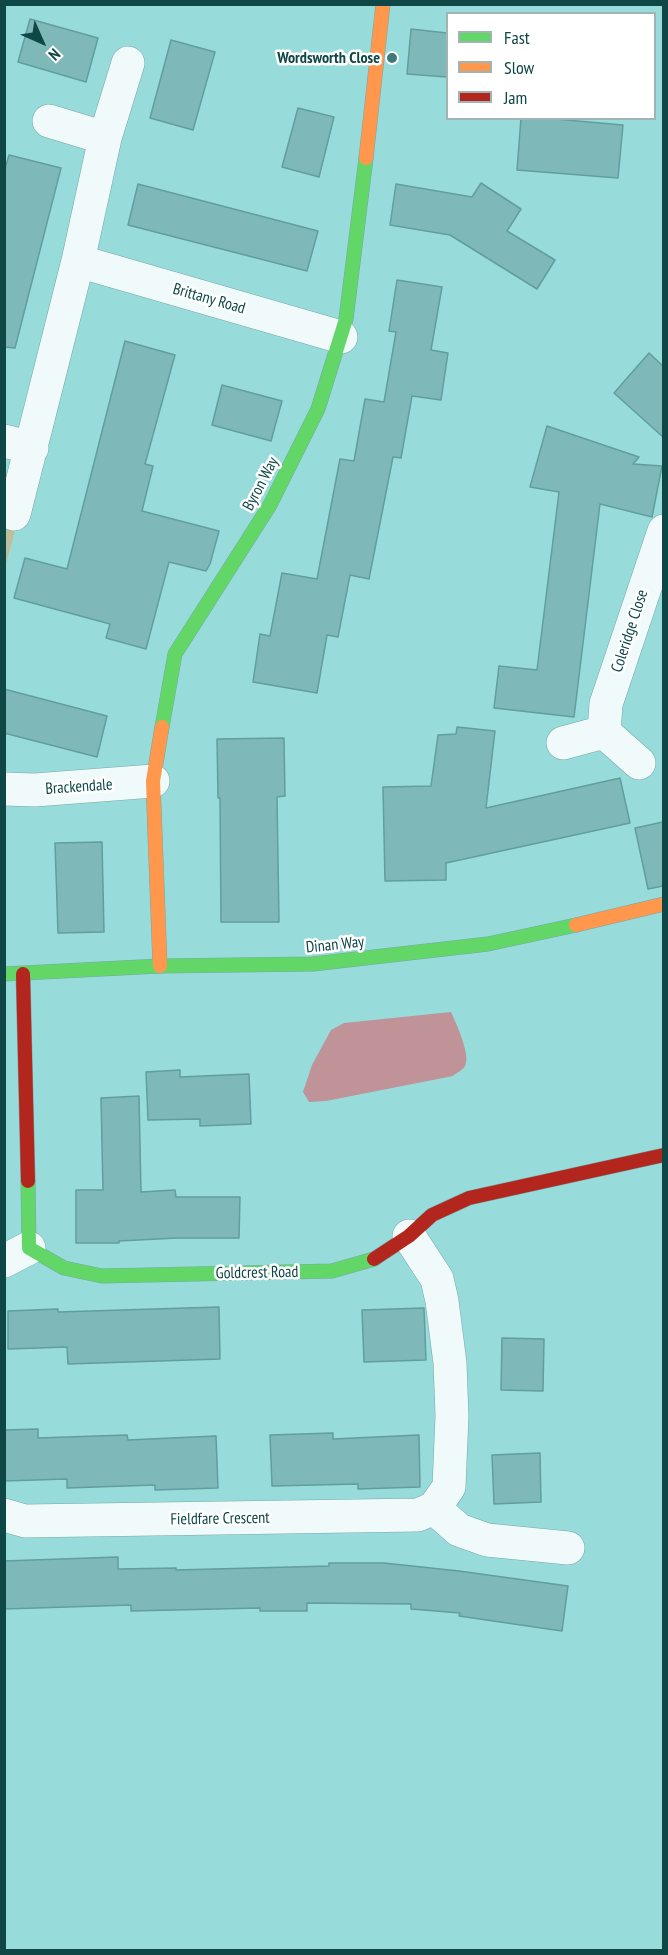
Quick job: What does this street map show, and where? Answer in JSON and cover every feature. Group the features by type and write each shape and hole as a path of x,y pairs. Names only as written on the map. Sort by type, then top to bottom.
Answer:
{"street":[{"name":"Byron Way","path":"160,966 153,781 175,654 270,505 318,409 346,319 383,4"},
{"path":"14,514 18,444 78,261 105,138 128,63"},
{"path":"50,121 105,138"},
{"name":"Brittany Road","path":"78,261 341,337"},
{"name":"Coleridge Close","path":"604,732 606,704 663,531"},
{"path":"563,743 604,732 639,763"},
{"name":"Brackendale","path":"4,789 35,790 153,781"},
{"name":"Dinan Way","path":"4,974 160,966 314,964 488,944 663,904"},
{"name":"Goldcrest Road","path":"23,974 15,1051 17,1255 102,1276 332,1271 370,1262 409,1236 432,1215 469,1198 663,1155"},
{"path":"409,1236 437,1279 450,1363 452,1416 450,1487 434,1508 459,1530 487,1540 568,1548"},
{"name":"Fieldfare Crescent","path":"4,1515 26,1521 174,1520 418,1515 434,1508"}],"green space":[{"path":"5,528 15,531 5,568"}],"shaded area":[{"path":"451,1012 466,1054 464,1067 453,1076 326,1101 309,1102 303,1092 312,1065 331,1030 344,1023"}],"building":[{"path":"30,19 98,38 86,82 18,62"},
{"path":"411,29 446,33 446,77 407,74"},
{"path":"171,40 215,52 193,130 150,118"},
{"path":"298,108 334,117 319,177 282,167"},
{"path":"521,120 567,120 623,125 618,178 517,170"},
{"path":"9,155 61,168 15,348 4,347 4,172"},
{"path":"481,183 521,209 507,231 555,260 537,289 450,235 390,225 396,184 472,197"},
{"path":"138,184 318,231 307,271 128,225"},
{"path":"397,280 442,287 431,350 448,353 441,400 412,396 401,458 393,457 369,579 350,575 338,637 327,635 317,693 253,682 260,634 270,636 282,573 317,579 340,459 354,461 365,399 384,402 396,332 389,331"},
{"path":"125,341 175,355 145,464 153,466 142,511 219,531 206,571 169,562 146,649 106,638 110,624 14,598 25,558 67,569"},
{"path":"649,353 663,366 663,437 614,393"},
{"path":"222,385 282,401 271,441 212,425"},
{"path":"547,426 639,457 633,464 662,466 652,517 600,504 574,717 494,708 499,666 537,670 559,492 530,487"},
{"path":"4,689 107,716 97,757 4,733"},
{"path":"457,727 495,731 486,808 620,778 630,823 446,863 446,880 385,881 383,787 431,786 438,735 456,734"},
{"path":"284,738 285,796 277,797 279,922 221,922 217,739"},
{"path":"663,822 663,886 648,889 635,828"},
{"path":"102,842 104,932 58,933 55,843"},
{"path":"180,1070 180,1077 249,1074 251,1124 200,1126 200,1119 148,1120 146,1072"},
{"path":"139,1096 141,1192 175,1190 176,1197 240,1197 239,1238 177,1238 119,1241 119,1243 76,1243 76,1190 103,1190 101,1098"},
{"path":"219,1307 220,1359 68,1364 67,1347 8,1349 8,1311 58,1309 58,1312"},
{"path":"424,1308 426,1360 364,1362 362,1310"},
{"path":"502,1338 544,1339 543,1391 501,1390"},
{"path":"38,1429 38,1438 127,1435 128,1440 216,1436 218,1488 155,1490 155,1485 67,1488 67,1479 4,1481 4,1430"},
{"path":"333,1433 333,1439 419,1435 420,1487 358,1489 358,1484 272,1486 270,1435"},
{"path":"540,1453 541,1502 494,1504 492,1455"},
{"path":"118,1557 118,1569 176,1568 176,1570 329,1566 329,1563 384,1563 568,1586 562,1631 459,1616 460,1613 411,1609 411,1604 307,1603 307,1611 260,1611 260,1608 131,1611 131,1605 4,1609 4,1561"}],"traffic: fast":[{"path":"162,727 175,654 270,505 318,409 346,319 366,158"},
{"path":"4,974 160,966 313,964 488,944 576,925"},
{"path":"28,1181 29,1248 64,1268 102,1276 332,1271 374,1259"}],"traffic: slow":[{"path":"366,158 383,4"},
{"path":"160,966 153,781 162,727"},
{"path":"576,925 664,904"}],"traffic: jam":[{"path":"23,974 28,1181"},
{"path":"374,1259 409,1236 432,1215 469,1198 664,1155"}],"place":[{"name":"Wordsworth Close","path":"392,58"}]}
